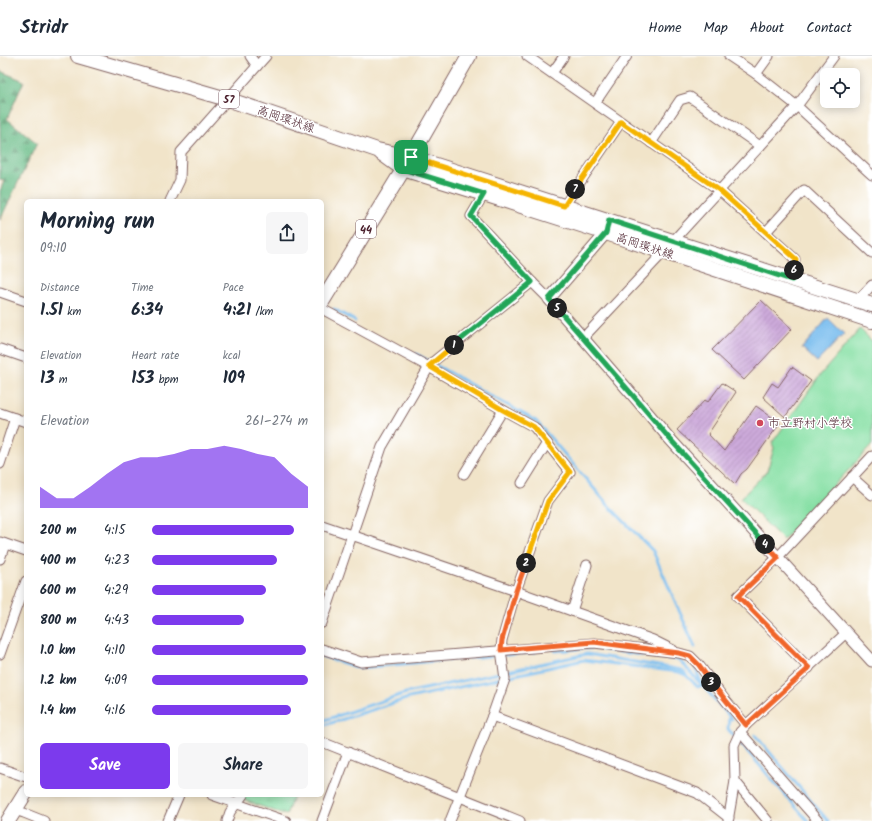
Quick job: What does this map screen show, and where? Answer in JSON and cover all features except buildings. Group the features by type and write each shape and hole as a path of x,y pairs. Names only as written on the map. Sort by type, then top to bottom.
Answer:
{"main road":[{"name":"高岡環状線","path":"78,56 228,99 377,150 411,157 564,206 664,252 871,321"},
{"name":"44","path":"324,299 411,157 469,56"},
{"name":"高岡環状線","path":"377,150 403,169 484,194 608,227 673,241 872,305"},
{"path":"11,816 24,795"}],"street":[{"path":"250,56 257,66"},
{"path":"171,199 180,180 181,152 266,56"},
{"path":"527,56 719,190 796,259 792,280"},
{"path":"552,74 564,56"},
{"path":"595,103 627,56"},
{"path":"729,56 756,74 797,106 872,175"},
{"path":"756,74 769,56"},
{"path":"673,241 797,106 834,56"},
{"path":"651,143 680,100 690,97 760,146"},
{"path":"564,206 621,122"},
{"path":"766,232 804,190 872,253"},
{"path":"484,194 471,216 549,299 669,438 872,661"},
{"path":"549,299 608,227"},
{"path":"583,338 664,252"},
{"path":"324,617 382,447 431,364 532,282"},
{"path":"856,300 872,285"},
{"path":"0,292 24,299"},
{"path":"324,310 431,364 503,410 534,427 570,472 548,501 516,591 502,640 505,679 492,716 450,821"},
{"path":"0,350 24,357"},
{"path":"464,474 503,410"},
{"path":"0,413 24,421"},
{"path":"0,464 15,418"},
{"path":"522,484 547,443"},
{"path":"809,668 738,596 778,558 872,456"},
{"path":"852,477 872,495"},
{"path":"324,526 516,591 653,640 679,653"},
{"path":"0,559 2,543 24,550"},
{"path":"572,611 587,565"},
{"path":"1,649 24,586"},
{"path":"728,820 735,781 734,746 743,728 846,632"},
{"path":"324,650 361,662 502,654 594,642 679,653 690,656 699,665 726,701 743,728 818,821"},
{"path":"492,716 698,793 728,820"},
{"path":"324,743 520,821"},
{"path":"322,821 348,752"},
{"path":"0,768 24,776"},
{"path":"735,781 768,821"},
{"path":"168,821 178,797"},
{"path":"218,797 237,803 264,817 286,821"},
{"path":"227,821 230,812 242,797"},
{"path":"11,816 24,813 44,821"}],"green space":[{"path":"0,71 24,81 7,119 37,143 0,220 0,191 4,181 0,180"},
{"path":"860,329 872,341 872,445 783,540 741,498 767,471 774,448 772,443 821,374"},
{"path":"238,797 293,797 286,815 237,798"}],"water":[{"path":"828,318 844,334 817,362 802,348"}],"waterway":[{"path":"334,309 355,321"},
{"path":"416,354 536,421 609,506 653,551 695,647"},
{"path":"555,651 591,648 679,660 732,719"},
{"path":"324,657 359,668 535,652"},
{"path":"324,720 406,693 587,654 682,670 685,673"},
{"path":"324,725 409,698 584,660 679,672 686,675 698,687 702,685"},
{"path":"694,665 701,682"},
{"path":"729,716 728,729 808,821"},
{"path":"755,735 828,821"}],"place":[{"name":"市立野村小学校","path":"760,423"}],"route":[{"path":"621,122 719,190 796,259 792,280 609,220 606,233 549,299 669,438 778,558 738,596 809,668 746,725 699,665 690,656 679,653 594,642 501,650 502,640 516,591 548,501 570,472 534,427 429,366 532,282 471,216 484,194 403,169 411,157 564,206 621,122"}]}
